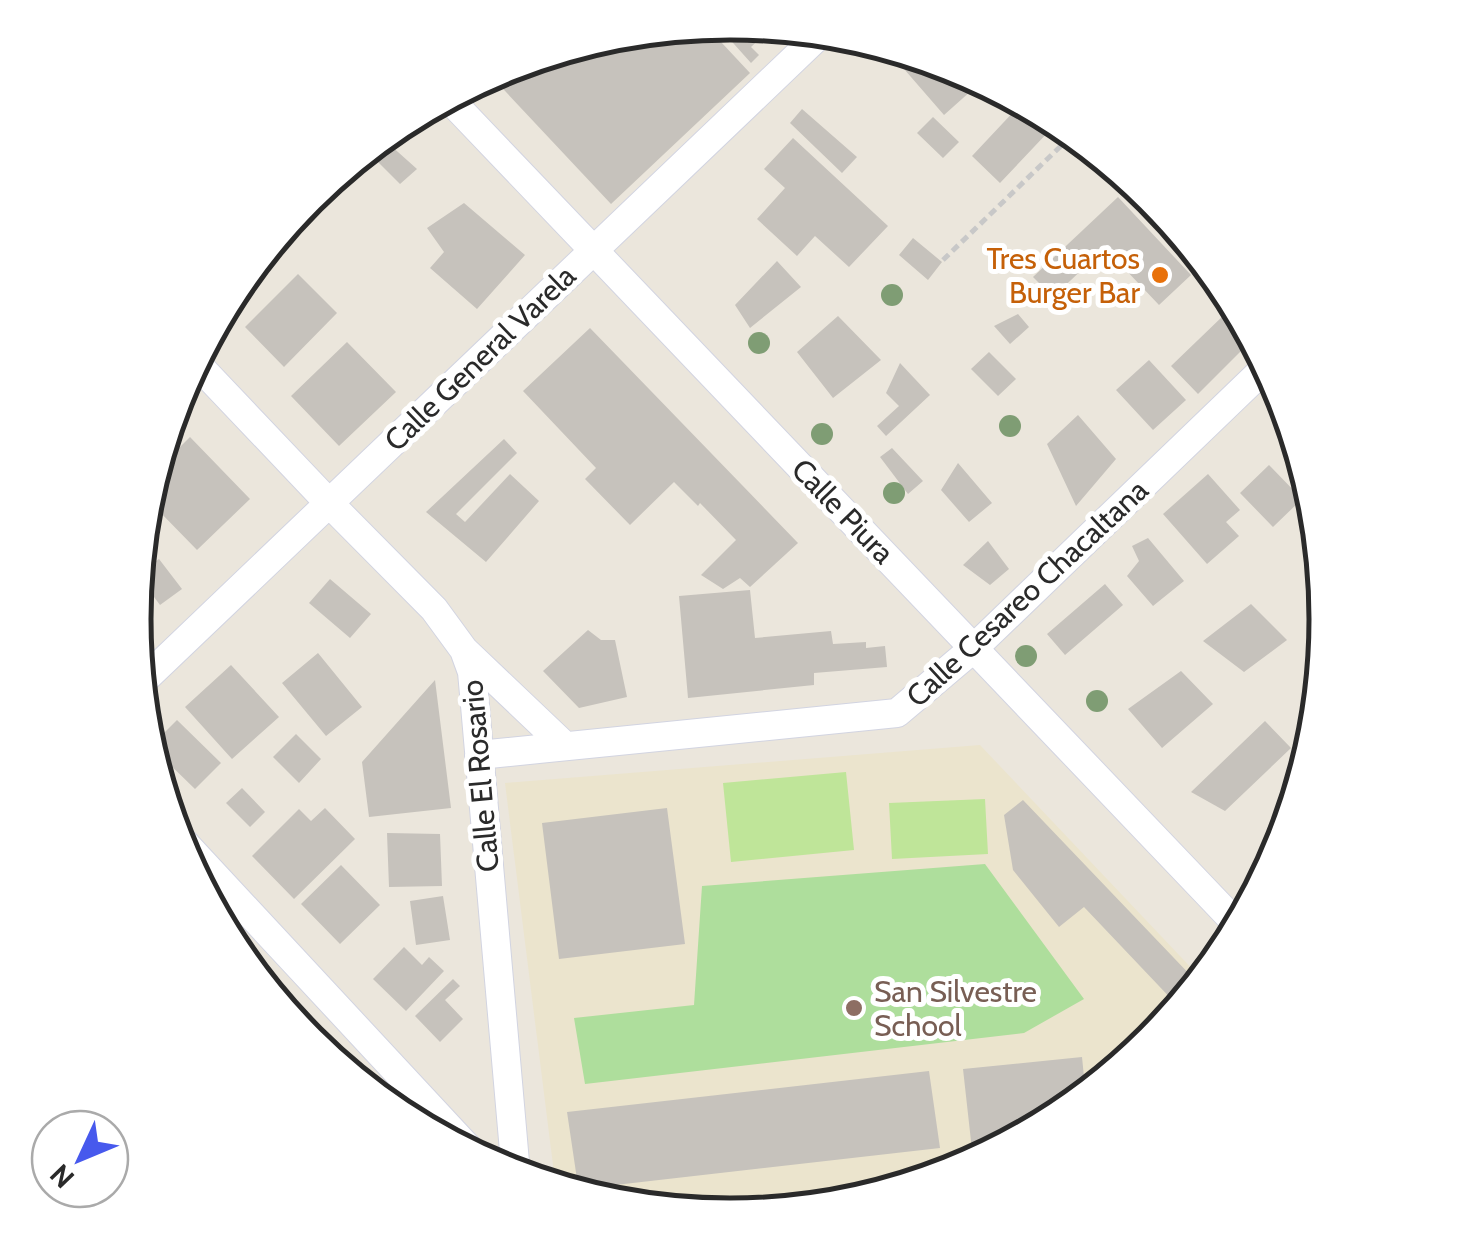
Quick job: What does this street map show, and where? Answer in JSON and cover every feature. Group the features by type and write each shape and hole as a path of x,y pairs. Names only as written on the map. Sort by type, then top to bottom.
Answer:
{"street":[{"name":"Calle General Varela","path":"154,670 808,45"},
{"name":"Calle Piura","path":"458,109 1229,916"},
{"name":"Calle El Rosario","path":"207,373 434,610 464,650 472,672 514,1157"},
{"name":"Calle Cesareo Chacaltana","path":"479,755 897,713 974,648 1257,376"},
{"path":"464,650 565,746"},
{"path":"207,868 447,1124"},
{"path":"501,1151 513,1144"}],"path":[{"path":"943,260 1062,145"}],"shaded area":[{"name":"San Silvestre School","path":"980,745 1193,969 1141,1029 1084,1079 1021,1121 917,1168 844,1188 769,1198 693,1198 581,1179 554,1171 505,783"}],"green space":[{"path":"846,772 854,850 731,862 723,783"},
{"path":"985,799 988,854 892,859 889,803"},
{"path":"985,864 1084,999 1024,1033 585,1084 574,1018 694,1005 702,886"}],"building":[{"path":"719,40 750,73 611,204 502,87 618,51"},
{"path":"730,40 758,41 751,47 759,55 751,63"},
{"path":"902,66 970,92 944,115"},
{"path":"802,109 857,157 842,173 790,123"},
{"path":"1012,113 1046,134 1000,183 972,156"},
{"path":"933,117 959,142 943,158 917,133"},
{"path":"793,138 888,226 849,267 815,236 797,256 757,219 785,188 764,169"},
{"path":"394,149 417,169 400,184 377,161"},
{"path":"1118,197 1191,275 1159,305 1105,248 1053,297 1033,277"},
{"path":"464,203 525,255 477,309 430,268 444,252 427,228"},
{"path":"913,238 942,262 928,280 899,255"},
{"path":"777,261 801,287 750,328 735,305"},
{"path":"298,274 337,313 284,367 245,327"},
{"path":"1018,314 1029,327 1010,344 994,326"},
{"path":"1224,315 1243,349 1198,394 1171,366"},
{"path":"838,316 881,360 833,398 797,352"},
{"path":"590,328 798,543 750,587 740,578 723,589 701,575 736,540 674,482 630,525 585,479 596,468 523,391"},
{"path":"347,342 396,392 339,446 291,396"},
{"path":"989,352 1016,379 998,396 971,369"},
{"path":"1149,360 1186,400 1153,430 1116,390"},
{"path":"900,363 930,395 886,436 877,426 899,406 886,393"},
{"path":"1078,415 1116,459 1076,506 1047,444"},
{"path":"190,437 250,499 197,550 162,514 177,450"},
{"path":"504,439 517,453 456,514 465,522 510,474 539,501 486,562 426,512"},
{"path":"892,448 923,481 908,494 880,457"},
{"path":"958,463 992,503 969,522 941,490"},
{"path":"1269,465 1296,493 1298,503 1273,527 1240,493"},
{"path":"1208,474 1240,510 1226,522 1239,536 1207,564 1163,514"},
{"path":"1148,538 1184,581 1153,606 1127,576 1139,561 1132,546"},
{"path":"988,541 1009,569 990,585 963,565"},
{"path":"159,559 182,589 160,605 152,595 155,562"},
{"path":"330,579 371,614 350,638 309,603"},
{"path":"1105,584 1123,605 1065,655 1047,634"},
{"path":"750,590 755,638 831,631 833,644 866,642 866,648 885,646 887,667 814,673 814,685 688,698 679,596"},
{"path":"1251,604 1287,640 1244,672 1203,641"},
{"path":"588,630 601,640 615,640 627,697 579,708 543,671"},
{"path":"318,653 362,707 326,736 282,683"},
{"path":"231,665 279,717 232,759 185,707"},
{"path":"1181,671 1213,704 1162,748 1128,709"},
{"path":"435,680 451,808 369,817 362,762"},
{"path":"177,720 221,763 195,789 170,765 163,734"},
{"path":"1265,721 1291,748 1225,811 1191,792"},
{"path":"296,734 321,759 299,783 273,757"},
{"path":"242,788 265,812 250,827 226,803"},
{"path":"1023,800 1189,974 1170,998 1084,907 1059,927 1013,870 1004,815"},
{"path":"325,808 355,839 294,899 252,856 299,809 311,821"},
{"path":"667,808 685,944 559,959 542,823"},
{"path":"387,833 440,834 442,886 389,887"},
{"path":"341,865 380,905 340,944 301,904"},
{"path":"443,896 450,940 416,945 410,901"},
{"path":"404,947 422,965 429,957 444,971 406,1011 373,979"},
{"path":"453,979 460,986 445,1000 463,1019 440,1042 415,1016"},
{"path":"1082,1057 1084,1079 1021,1121 972,1146 963,1069"},
{"path":"929,1071 940,1148 609,1186 577,1178 567,1112"}],"place":[{"name":"Tres Cuartos Burger Bar","path":"1160,275"},
{"name":"San Silvestre School","path":"854,1008"}]}
